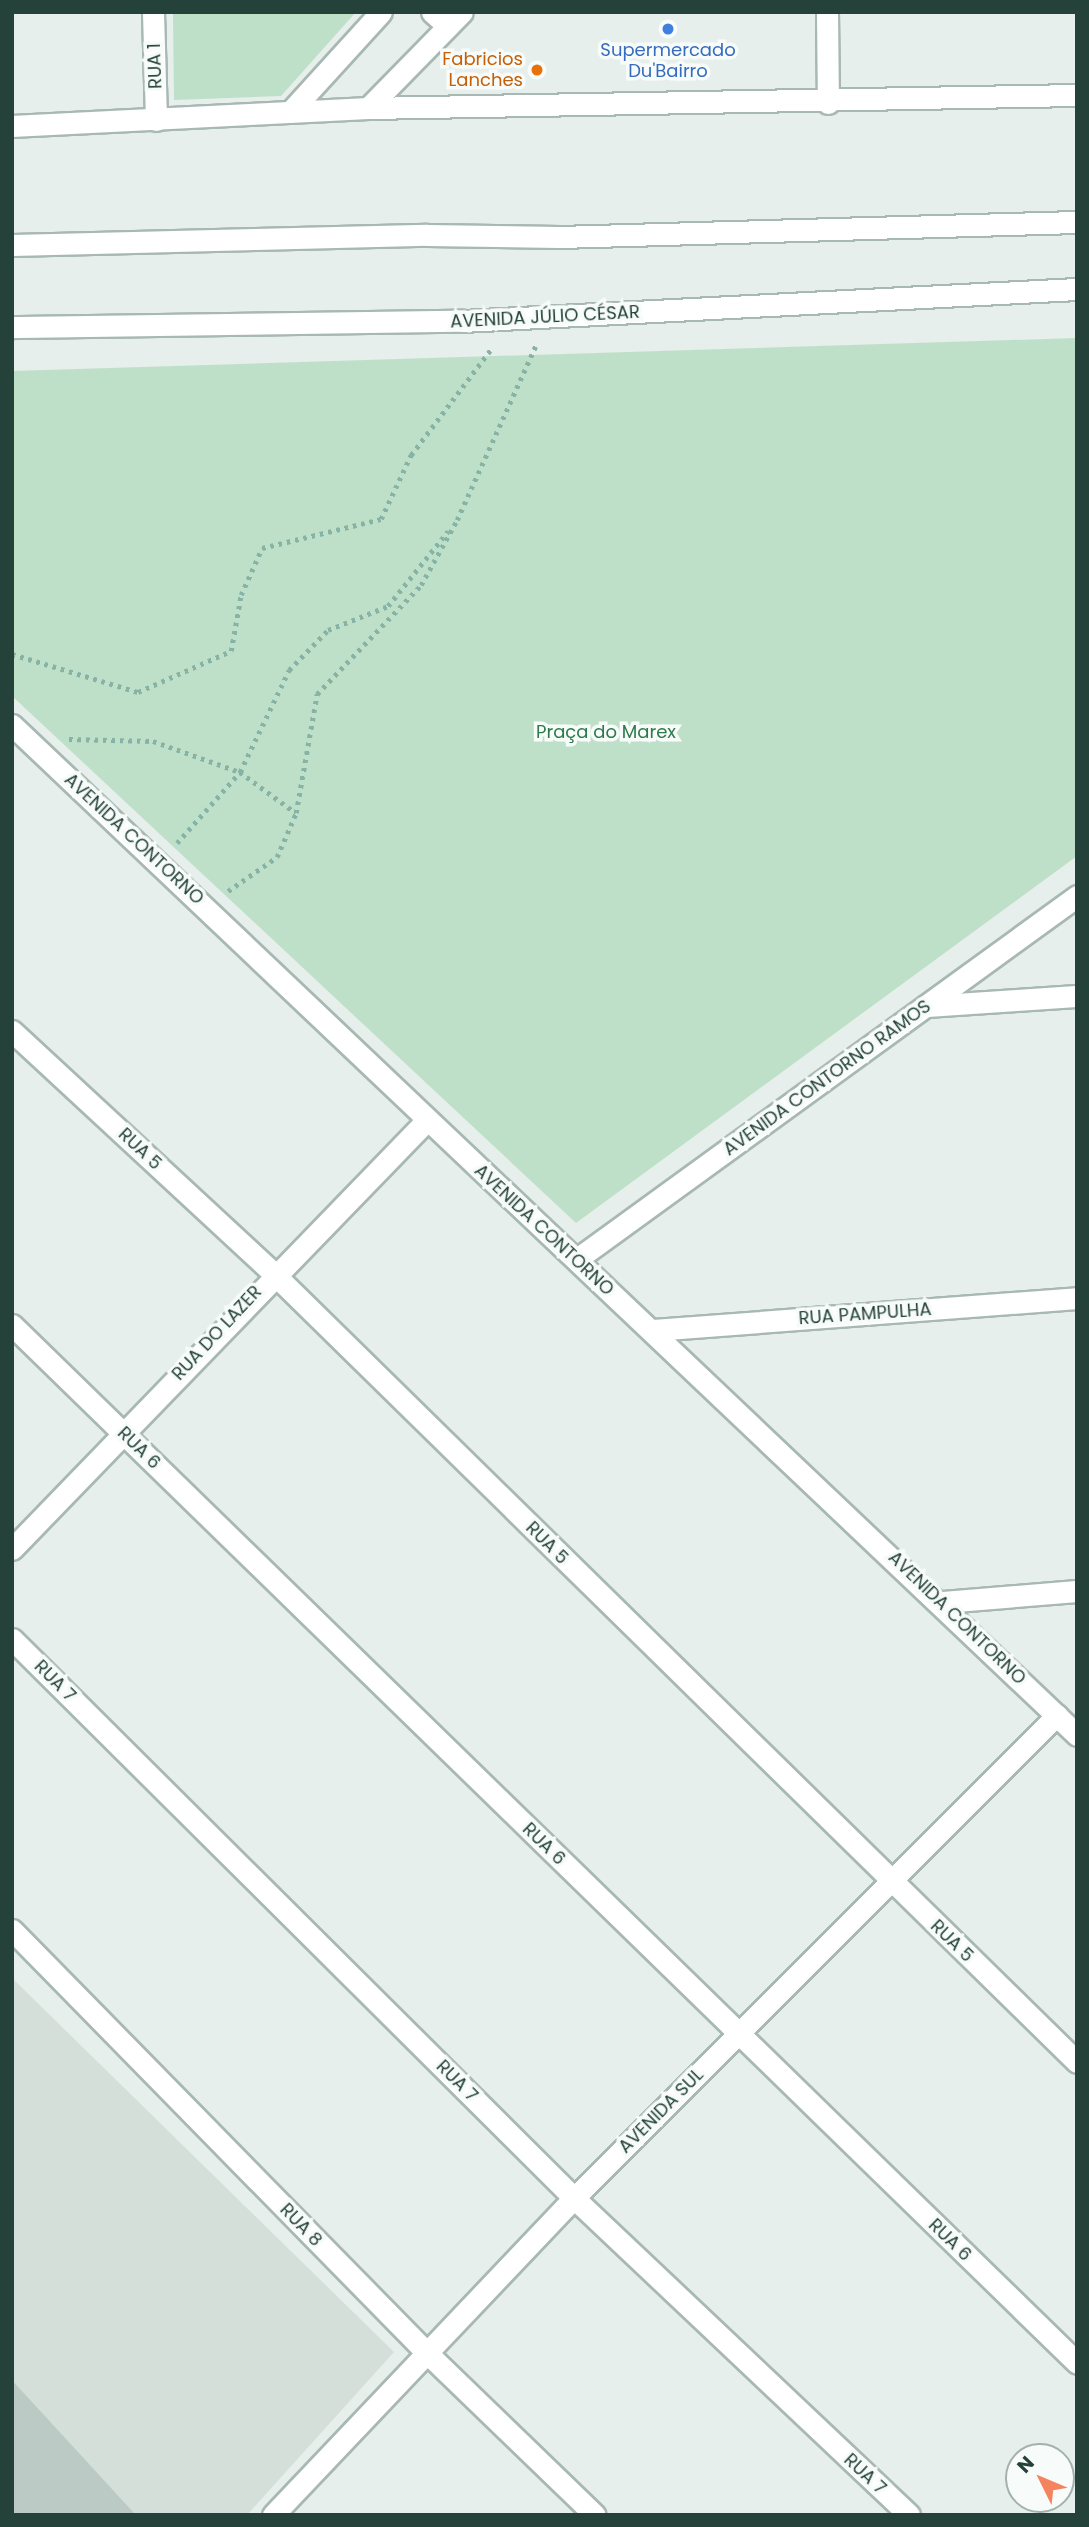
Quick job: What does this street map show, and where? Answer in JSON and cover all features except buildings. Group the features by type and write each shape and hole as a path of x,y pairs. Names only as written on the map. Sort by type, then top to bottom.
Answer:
{"street":[{"name":"RUA 1","path":"153,12 156,120"},
{"path":"290,112 381,12"},
{"path":"827,12 828,103"},
{"path":"368,108 447,17"},
{"path":"12,126 368,108 828,103 1077,95"},
{"path":"12,245 1077,222"},
{"name":"AVENIDA JÚLIO CÉSAR","path":"12,327 549,317 1077,289"},
{"name":"AVENIDA CONTORNO","path":"19,732 207,906 426,1121 943,1602 1077,1735"},
{"name":"AVENIDA CONTORNO RAMOS","path":"577,1259 1077,896"},
{"path":"926,1006 1077,996"},
{"name":"RUA 5","path":"12,1031 274,1273 888,1880 1077,2062"},
{"name":"RUA DO LAZER","path":"12,1549 274,1273 426,1121"},
{"name":"RUA PAMPULHA","path":"653,1331 1077,1298"},
{"name":"RUA 6","path":"12,1325 1077,2363"},
{"path":"943,1602 1077,1591"},
{"name":"RUA 7","path":"12,1639 574,2198 909,2515"},
{"name":"AVENIDA SUL","path":"278,2513 425,2351 574,2198 888,1880 1057,1715"},
{"name":"RUA 8","path":"12,1930 425,2351 595,2515"}],"path":[{"path":"207,906 277,857 296,813 317,694 421,585 457,520 549,317"},
{"path":"12,654 138,692 231,651 241,595 262,548 381,519 411,455 514,318"},
{"path":"159,862 240,772 289,670 328,630 388,606 457,520"},
{"path":"19,732 153,741 240,772 296,813"}],"shaded area":[{"path":"12,1978 394,2352 247,2515 136,2515 12,2380"}],"green space":[{"path":"173,12 356,12 281,96 174,100"},
{"name":"Praça do Marex","path":"1077,338 1077,856 576,1223 12,696 12,371"}],"place":[{"name":"Supermercado Du'Bairro","path":"668,29"},
{"name":"Fabricios Lanches","path":"537,70"}]}
